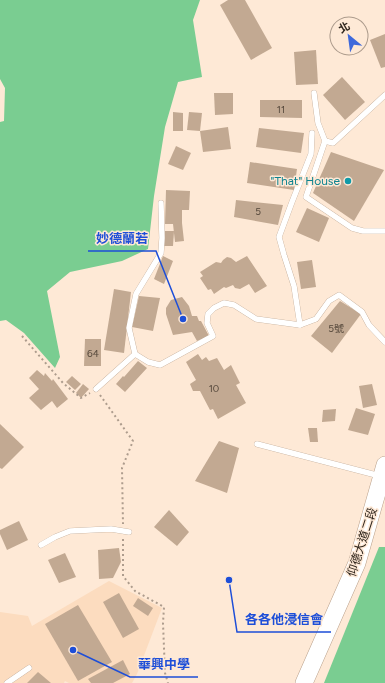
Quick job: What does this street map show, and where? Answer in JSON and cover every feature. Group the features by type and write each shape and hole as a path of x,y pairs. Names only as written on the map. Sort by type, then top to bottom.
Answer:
{"main road":[{"name":"仰德大道二段","path":"304,683 357,563 383,470"}],"lane":[{"path":"314,93 318,123 324,141 306,197 352,228 363,231 385,231"},
{"path":"324,141 333,143 385,95"},
{"path":"300,325 294,286 279,237 311,154 312,134"},
{"path":"161,203 161,253 136,294 129,328 135,354 148,362 160,365 213,336 207,323 208,314 214,308 224,303 234,305 256,319 300,325 316,319 329,301 339,295 362,312 368,325 385,342"},
{"path":"96,389 135,354"},
{"path":"257,444 383,470"},
{"path":"41,545 70,531 111,529 126,531"},
{"path":"7,683 29,668"}],"path":[{"path":"22,336 64,383 81,398 96,389 133,441 122,468 126,531 123,576 135,591 164,607 162,623 165,673 168,683"}],"shaded area":[{"path":"109,581 162,608 137,674 132,683 69,683 65,681 64,683 0,683 0,612 28,616 32,626"}],"green space":[{"path":"0,0 200,0 193,20 202,77 178,82 165,127 154,196 148,249 122,261 70,272 47,291 60,357 55,368 24,333 6,320 0,321 0,122 4,121 5,88 0,79"},
{"path":"379,547 385,547 385,683 324,683"}],"building":[{"path":"228,0 245,0 272,48 251,60 220,5"},
{"path":"385,34 385,67 381,68 370,40"},
{"path":"316,50 318,84 296,85 294,52"},
{"path":"342,77 365,102 345,120 323,95"},
{"path":"214,93 233,93 233,114 215,115"},
{"path":"260,100 302,100 302,118 260,117"},
{"path":"173,112 183,113 183,131 173,131"},
{"path":"189,112 202,113 200,131 187,130"},
{"path":"228,127 231,149 203,152 200,131"},
{"path":"259,128 304,133 301,153 256,147"},
{"path":"176,146 191,153 183,170 168,164"},
{"name":"\"That\" House","path":"331,152 384,170 354,221 313,193"},
{"path":"250,162 297,169 294,190 247,183"},
{"path":"166,190 190,191 189,210 182,210 184,241 175,242 173,224 165,224"},
{"path":"236,200 283,205 278,225 234,217"},
{"path":"307,208 329,218 319,242 296,232"},
{"path":"165,231 174,231 173,246 164,246"},
{"path":"163,256 173,261 164,284 154,279"},
{"path":"247,256 267,286 255,293 249,284 240,289 235,288 233,285 226,288 224,287 214,294 211,289 208,290 200,278 203,276 200,272 216,262 221,263 227,257 236,262"},
{"path":"312,260 316,287 301,289 297,262"},
{"path":"114,289 131,292 124,353 104,350"},
{"path":"139,296 160,298 153,331 132,327"},
{"path":"182,297 189,306 192,316 197,316 209,336 197,341 192,332 173,335 166,314 166,308 171,300"},
{"path":"340,301 361,314 332,353 311,336"},
{"path":"85,339 101,339 101,366 84,366"},
{"path":"198,354 202,360 206,357 209,361 217,358 224,370 231,365 240,383 236,385 246,403 218,419 213,409 210,410 200,391 193,391 190,384 196,380 186,362"},
{"path":"138,361 147,368 125,392 116,384"},
{"path":"37,370 44,376 45,373 52,381 53,379 68,399 57,408 52,401 41,410 29,398 39,389 29,378"},
{"path":"72,376 81,384 75,390 66,382"},
{"path":"83,384 89,389 81,398 76,393"},
{"path":"372,384 377,405 363,408 359,386"},
{"path":"356,408 375,414 368,435 348,430"},
{"path":"336,409 335,421 322,422 323,410"},
{"path":"0,424 24,447 2,469 0,468"},
{"path":"308,428 317,428 318,442 310,442"},
{"path":"219,441 239,448 227,493 195,481"},
{"path":"169,510 189,532 177,546 154,527"},
{"path":"19,521 28,540 7,550 0,534 0,530"},
{"path":"119,548 121,562 113,578 99,579 98,550"},
{"path":"65,553 76,577 59,583 48,560"},
{"path":"119,593 139,629 123,638 103,602"},
{"path":"138,598 153,608 148,616 133,606"},
{"path":"78,605 112,662 78,681 45,624"},
{"path":"123,660 130,674 113,683 91,683 88,679"},
{"path":"38,672 51,683 27,683"}],"place":[{"name":"\"That\" House","path":"348,181"},
{"name":"妙德蘭若","path":"183,319"},
{"name":"各各他浸信會","path":"229,580"},
{"name":"華興中學","path":"73,650"}]}
